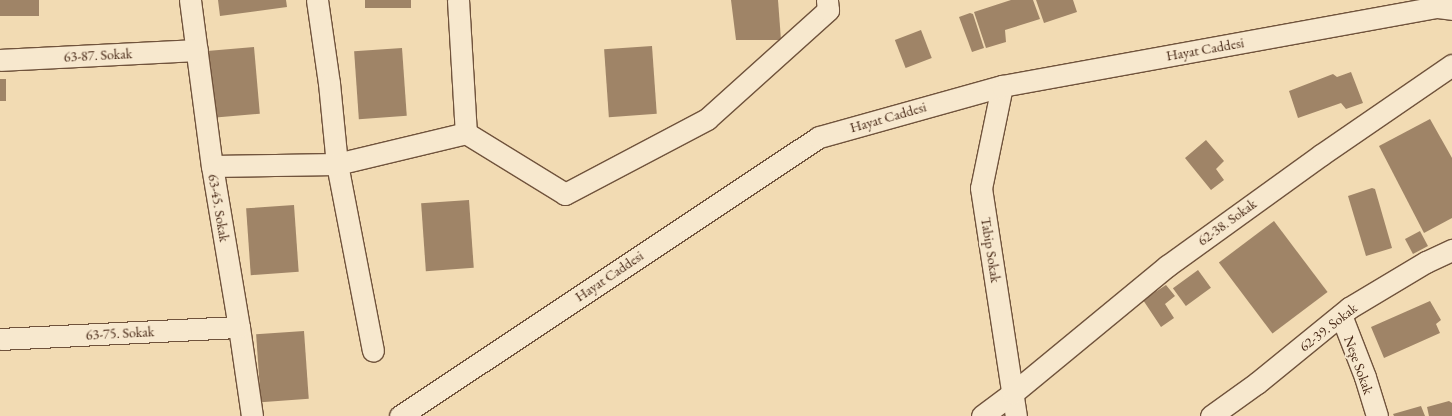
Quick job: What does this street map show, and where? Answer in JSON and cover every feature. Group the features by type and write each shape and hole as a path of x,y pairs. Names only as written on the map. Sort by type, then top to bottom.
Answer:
{"street":[{"name":"63-45. Sokak","path":"190,0 212,166 240,328 252,416"},
{"path":"317,0 329,83 337,164 373,351"},
{"path":"458,0 466,134"},
{"path":"212,166 337,164 466,134 565,194 707,119 828,10 827,0"},
{"name":"Hayat Caddesi","path":"400,416 819,137 1002,86 1438,7 1452,9"},
{"name":"63-87. Sokak","path":"0,60 197,50"},
{"name":"62-38. Sokak","path":"982,416 1167,266 1321,155 1452,65"},
{"name":"Tabip Sokak","path":"1002,86 981,188 1016,416"},
{"name":"62-39. Sokak","path":"1211,416 1257,383 1341,315 1426,262 1452,250"},
{"name":"Neşe Sokak","path":"1341,315 1365,377 1377,416"},
{"name":"63-75. Sokak","path":"0,339 240,328"}],"building":[{"path":"0,0 39,0 39,16 0,16"},
{"path":"218,0 286,0 287,7 220,16"},
{"path":"365,0 411,0 411,8 365,8"},
{"path":"731,0 778,0 781,40 736,40"},
{"path":"1011,0 1033,0 1040,19 1005,30 1006,42 986,48 974,12"},
{"path":"1036,0 1073,0 1077,12 1044,23"},
{"path":"970,13 973,14 984,48 972,52 959,17"},
{"path":"921,30 932,58 906,68 895,40"},
{"path":"652,46 657,114 609,117 604,49"},
{"path":"254,47 260,114 213,118 207,51"},
{"path":"402,48 407,116 359,119 354,51"},
{"path":"1351,72 1363,103 1346,109 1341,103 1298,118 1289,91 1333,74 1337,77"},
{"path":"0,79 6,79 6,101 0,101"},
{"path":"1430,119 1452,158 1452,218 1424,233 1379,146"},
{"path":"1206,140 1224,161 1216,169 1224,180 1211,190 1185,158"},
{"path":"1372,188 1375,189 1392,248 1366,256 1348,196"},
{"path":"469,200 474,268 426,271 421,203"},
{"path":"294,205 299,272 251,275 246,208"},
{"path":"1274,221 1328,292 1272,334 1219,263"},
{"path":"1420,231 1428,246 1413,254 1405,239"},
{"path":"1198,270 1211,288 1186,306 1173,288"},
{"path":"1166,285 1175,296 1165,304 1174,318 1161,327 1143,300"},
{"path":"1430,301 1441,320 1436,324 1440,333 1384,358 1371,327"},
{"path":"304,331 309,399 261,402 256,334"},
{"path":"1449,401 1452,403 1452,416 1429,416 1427,407"},
{"path":"1421,406 1425,416 1394,416 1393,414"}]}
